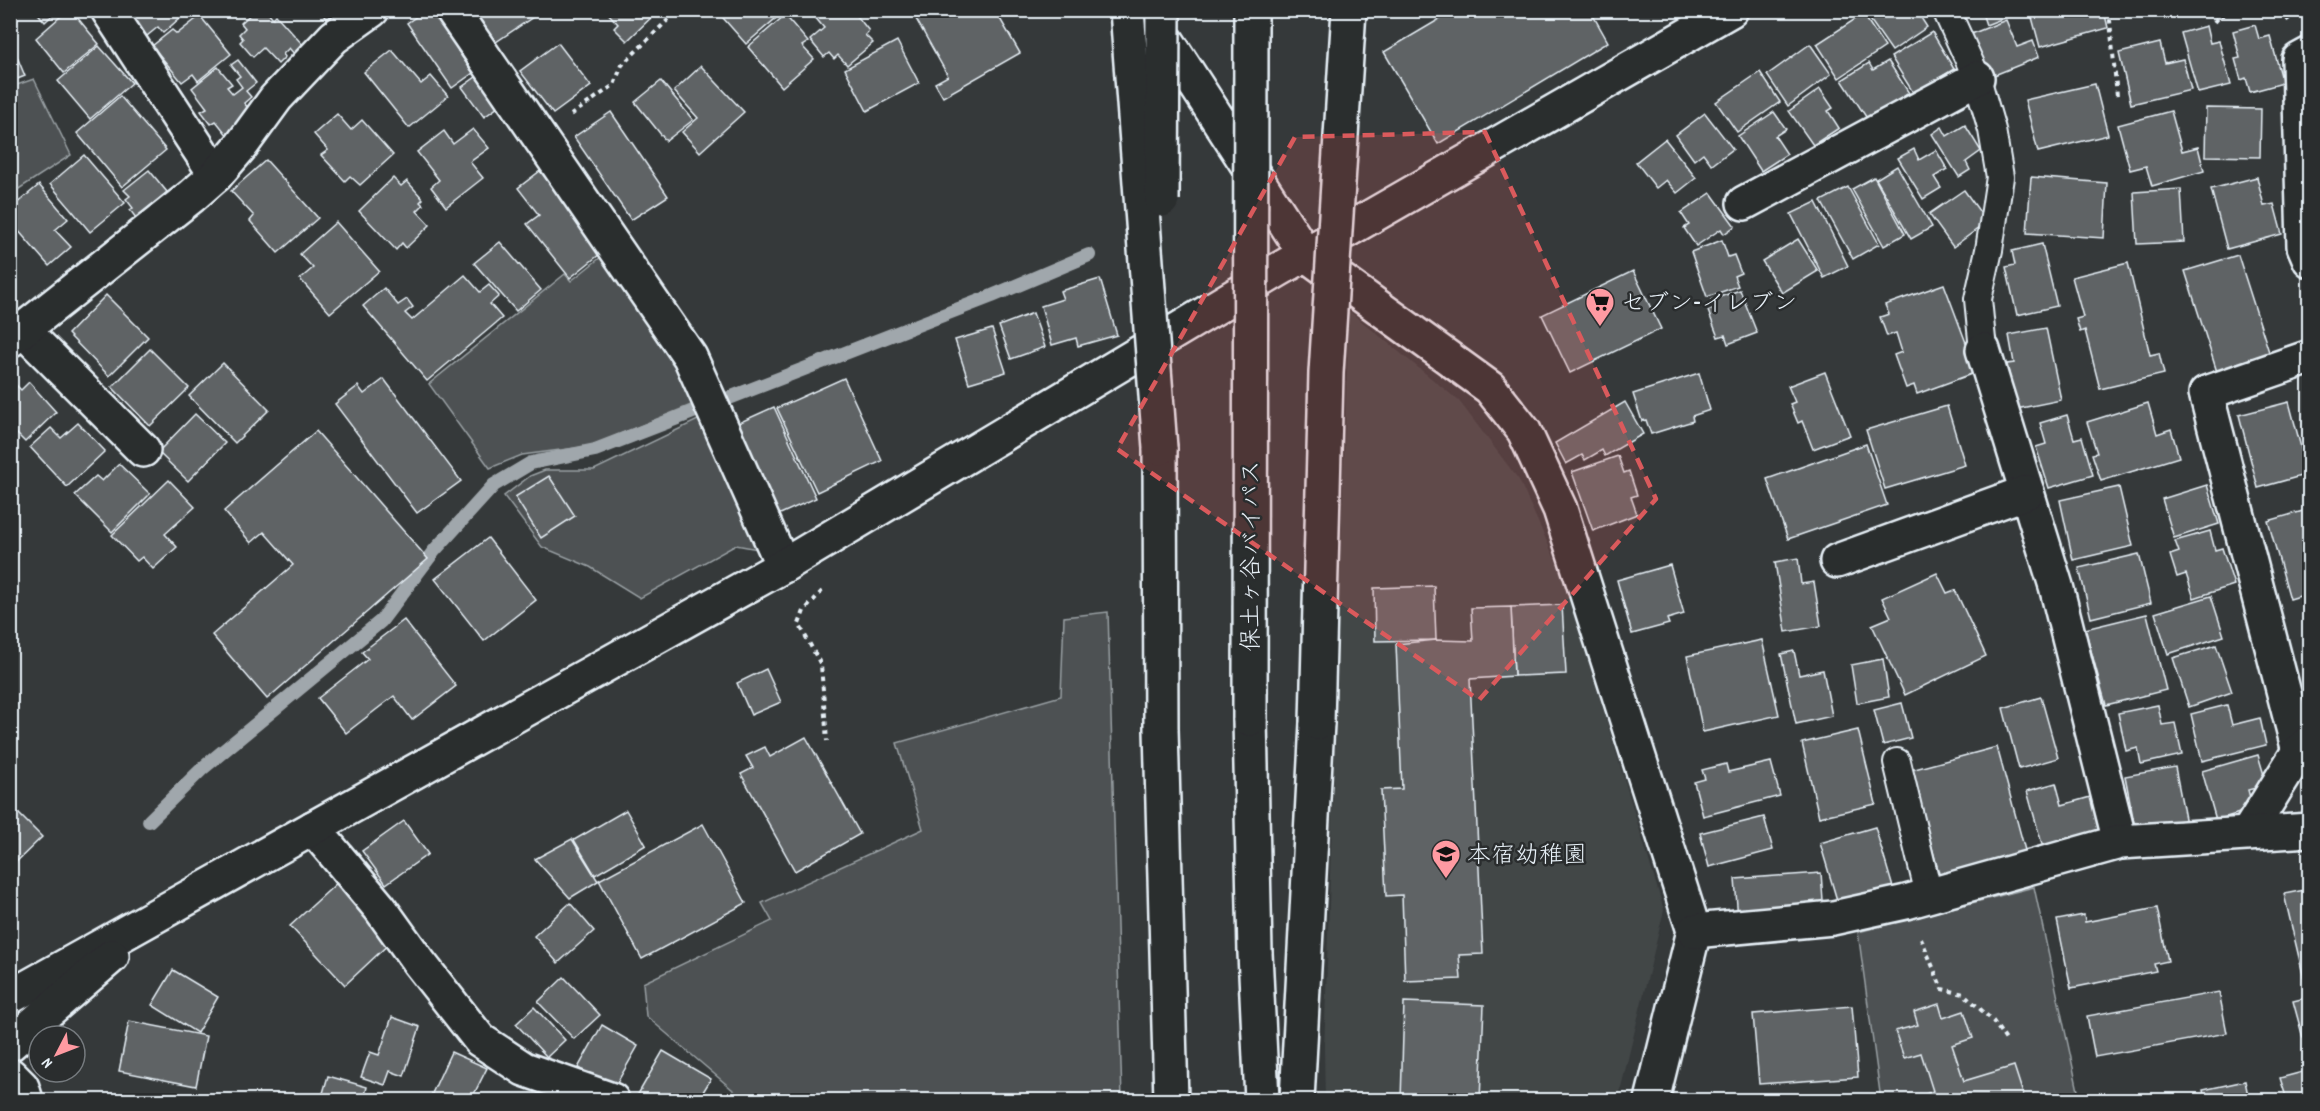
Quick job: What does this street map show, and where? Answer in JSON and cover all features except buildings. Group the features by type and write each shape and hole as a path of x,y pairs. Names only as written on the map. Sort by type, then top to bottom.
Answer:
{"main road":[{"path":"108,10 216,175"},
{"path":"143,450 17,335 216,175 241,146 276,98 334,37 372,10"},
{"path":"452,10 690,357 783,566"},
{"path":"1127,10 1160,448"},
{"path":"1148,10 1306,255 1490,388 1524,431 1560,509 1694,931 1652,1101"},
{"path":"1163,10 1161,729 1171,1101"},
{"name":"保土ヶ谷バイパス","path":"1251,10 1250,719 1255,953 1262,1101"},
{"path":"1297,1101 1317,723 1326,373 1349,10"},
{"path":"10,997 783,566 1306,255 1731,10"},
{"path":"2310,54 2299,60 2304,246 2310,260"},
{"path":"1744,203 1977,78"},
{"path":"1983,350 2056,586 2121,842"},
{"path":"2248,833 2304,746 2206,393 2310,357"},
{"path":"1837,561 2027,492"},
{"path":"313,828 380,908 418,962 480,1040 524,1069 612,1101"},
{"path":"1694,931 1833,918 1918,899 2121,842 2310,830"},
{"path":"10,1044 175,906"},
{"path":"10,1075 22,1087 26,1101"}],"lane":[{"path":"1946,10 1977,78 1992,130 2000,177 1989,250 1978,299 1983,350"},
{"path":"1897,762 1918,899"}],"path":[{"path":"539,138 614,85 622,65 678,10"},
{"path":"2109,10 2117,96"},
{"path":"2214,22 2219,16 2242,10"},
{"path":"823,543 831,568 829,580 804,611 798,624 821,665 827,741"},
{"path":"1918,899 1941,989 1964,994 1993,1021 2006,1040"}],"highlighted area":[{"path":"1485,132 1656,499 1479,700 1117,449 1295,137"}],"shaded area":[{"path":"34,79 71,155 11,194 11,87"},
{"path":"606,253 673,358 696,403 591,446 522,455 490,468 429,384 565,274 571,281"},
{"path":"1349,311 1459,401 1519,480 1563,577 1664,910 1618,1100 1325,1100 1324,1052"},
{"path":"702,418 758,549 736,545 640,598 590,567 542,547 504,496 530,476 545,470 594,470"},
{"path":"1108,612 1122,1100 741,1100 733,1090 646,1016 643,983 772,921 762,903 923,829 897,743 1061,696 1064,617"},
{"path":"2034,887 2080,1100 1881,1100 1858,932"}],"waterway":[{"path":"149,821 203,768 381,621 434,551 494,485 531,463 595,450 992,296 1089,255"}],"place":[{"name":"セブン-イレブン","path":"1600,328"},
{"name":"本宿幼稚園","path":"1446,880"}]}
